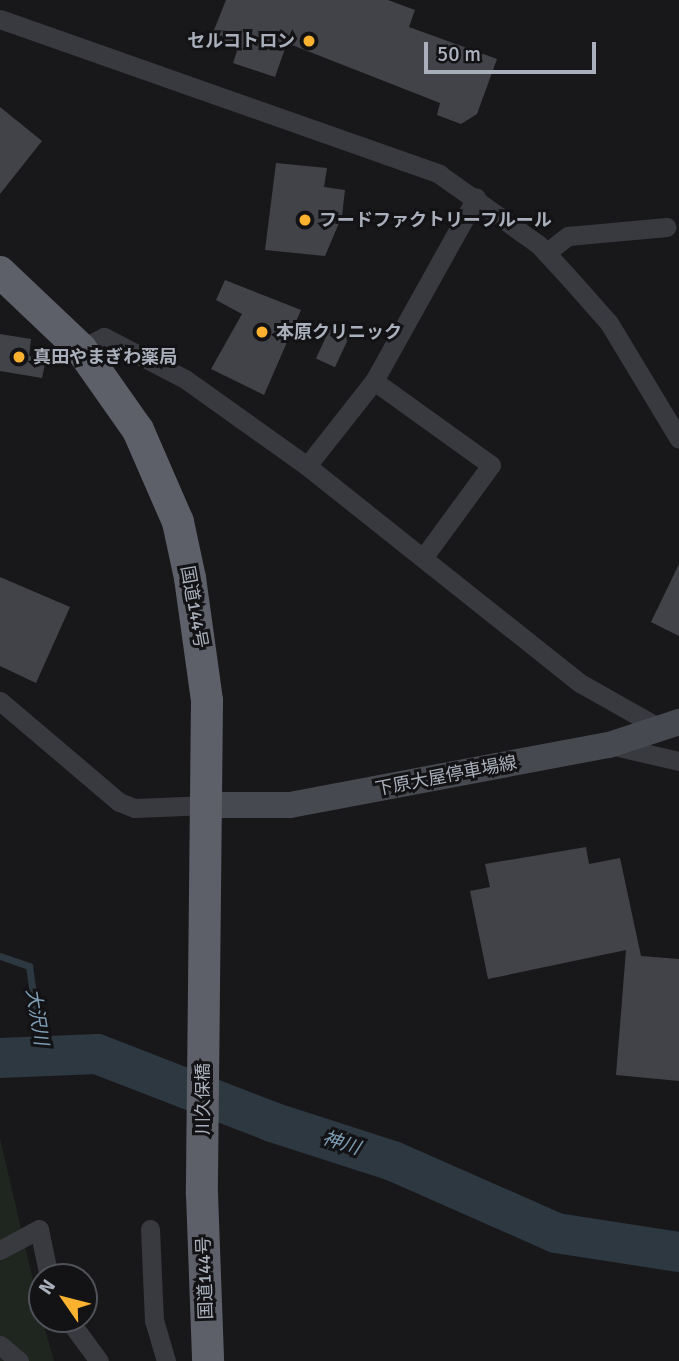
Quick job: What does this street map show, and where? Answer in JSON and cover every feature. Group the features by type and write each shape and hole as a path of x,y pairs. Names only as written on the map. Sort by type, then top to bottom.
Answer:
{"highway":[{"name":"国道144号","path":"0,272 81,349 138,430 178,522 201,642 208,805 204,1003"},
{"name":"川久保橋","path":"202,1194 204,1003"},
{"name":"国道144号","path":"202,1194 208,1361"}],"main road":[{"name":"下原大屋停車場線","path":"208,805 290,805 609,745 669,725"}],"street":[{"path":"0,19 439,174 546,253 610,323 679,439"},
{"path":"307,466 374,381 475,198"},
{"path":"546,253 568,236 667,227"},
{"path":"81,349 104,337 138,351 307,466 580,683 669,725"},
{"path":"374,381 491,465 423,558"},
{"path":"0,701 119,802 135,808 208,805"},
{"path":"609,745 679,761"},
{"path":"0,1250 39,1229 45,1263"},
{"path":"150,1229 154,1320 166,1361"},
{"path":"78,1333 99,1361"},
{"path":"0,1345 19,1361"}],"shaded area":[{"path":"0,1138 29,1263 28,1333 46,1333 54,1361 0,1361"}],"building":[{"name":"セルコトロン","path":"226,0 388,0 415,10 409,27 497,59 477,114 461,124 437,115 440,103 287,43 275,77 233,63 237,51 210,40"},
{"path":"0,107 42,141 0,194"},
{"name":"フードファクトリーフルール","path":"276,163 327,168 324,187 345,190 342,216 325,256 265,250"},
{"name":"本原クリニック","path":"225,280 301,310 264,395 211,369 242,314 216,300"},
{"path":"332,324 351,333 335,367 316,358"},
{"name":"真田やまぎわ薬局","path":"0,334 31,339 29,356 46,359 42,378 0,371"},
{"path":"679,564 679,636 651,622"},
{"path":"0,577 70,607 36,683 0,666"},
{"path":"586,847 589,864 620,858 641,956 679,959 679,1081 616,1075 626,950 488,979 470,891 490,887 485,864"}],"waterway":[{"name":"大沢川","path":"0,956 29,966 42,1056"},
{"name":"神川","path":"0,1058 97,1054 272,1122 393,1161 556,1233 679,1252"}],"place":[{"name":"セルコトロン","path":"309,41"},
{"name":"フードファクトリーフルール","path":"305,220"},
{"name":"本原クリニック","path":"262,332"},
{"name":"真田やまぎわ薬局","path":"19,357"}]}
